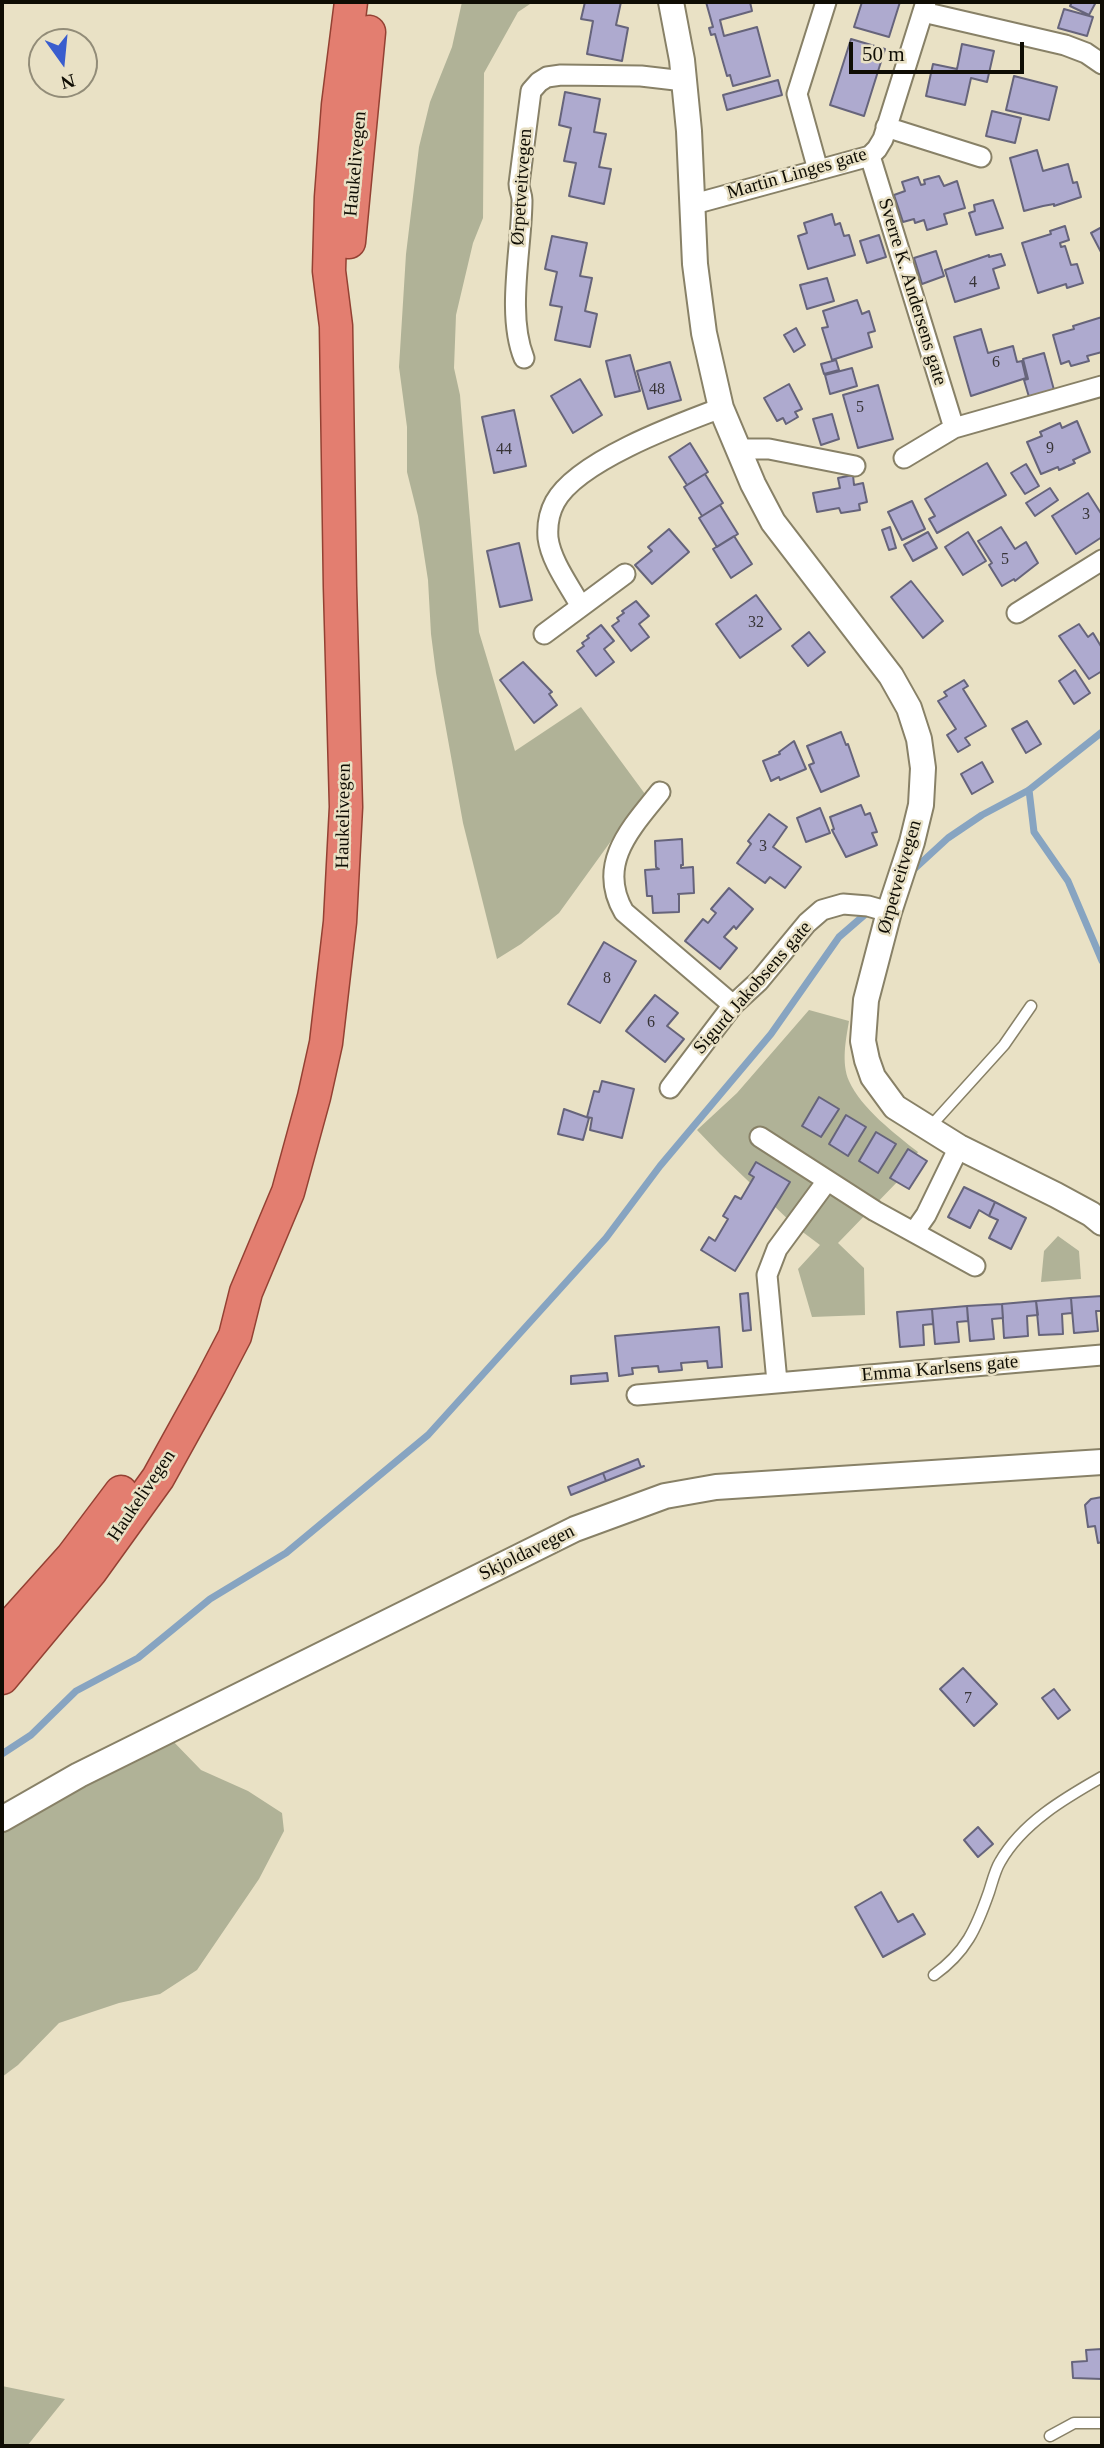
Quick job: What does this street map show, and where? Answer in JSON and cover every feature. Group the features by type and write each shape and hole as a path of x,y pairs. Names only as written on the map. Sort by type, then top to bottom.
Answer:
{"highway":[{"name":"Haukelivegen","path":"2,1678 91,1571 158,1478 235,1336 246,1292 288,1192 326,1043 341,922 346,807 336,326 329,271 338,105 351,2"},
{"name":"Haukelivegen","path":"336,326 346,275 372,2"},
{"name":"Haukelivegen","path":"2,1634 72,1557 141,1465 179,1407 219,1331 246,1292"}],"street":[{"name":"Ørpetveitvegen","path":"671,2 684,81 694,204 695,264 704,333 721,408 737,449 773,522 891,676 909,708 919,739 923,768 921,805 866,1000 863,1041 873,1077 895,1107 960,1147 1056,1195 1102,1223"},
{"path":"818,170 797,94 826,2"},
{"name":"Martin Linges gate","path":"694,204 870,156 877,149 886,127 924,7 1065,45 1086,53 1102,64"},
{"name":"Ørpetveitvegen","path":"524,358 518,343 517,329 517,251 522,195 519,184 531,91 547,77 561,75 640,76 684,81"},
{"name":"Martin Linges gate","path":"886,127 981,157"},
{"name":"Sverre K. Andersens gate","path":"870,156 954,428"},
{"path":"904,458 954,428 1101,388"},
{"path":"580,605 552,555 548,519 555,500 569,484 614,454 650,435 721,408"},
{"path":"737,449 769,449 855,466"},
{"path":"1017,613 1102,560"},
{"path":"544,634 625,574"},
{"path":"660,792 626,834 613,870 618,901 624,912 733,1006"},
{"name":"Sigurd Jakobsens gate","path":"670,1088 733,1006 759,981 807,923 822,911 843,904 868,906 889,912"},
{"path":"760,1138 875,1211 975,1266"},
{"path":"914,1232 960,1147"},
{"path":"777,1382 767,1275 777,1249 827,1181"},
{"name":"Emma Karlsens gate","path":"636,1395 1102,1355"},
{"name":"Skjoldavegen","path":"2,1819 91,1769 575,1529 665,1496 716,1487 1102,1462"}],"lane":[{"path":"929,1128 1004,1045 1031,1006"},
{"path":"934,1975 954,1961 970,1939 1000,1862 1027,1828 1065,1798 1102,1776"},
{"path":"1051,2436 1074,2424 1102,2423"}],"green space":[{"path":"462,2 533,2 518,12 484,73 483,218 473,243 456,315 454,368 460,395 479,632 515,751 581,707 645,794 559,913 521,944 497,959 463,823 436,673 428,580 418,516 407,472 407,427 399,367 406,254 419,147 430,102 452,47"},
{"path":"809,1010 849,1021 845,1059 847,1074 854,1091 870,1111 918,1152 901,1178 838,1243 864,1268 865,1315 812,1317 798,1269 820,1245 796,1227 697,1130 737,1093"},
{"path":"1058,1236 1079,1251 1081,1279 1041,1282 1044,1251"},
{"path":"168,1736 201,1770 248,1791 282,1813 284,1831 259,1879 197,1970 160,1994 119,2003 59,2023 18,2065 2,2077 2,1823"},
{"path":"2,2386 65,2399 27,2446 2,2446"}],"building":[{"path":"585,2 621,2 616,25 628,28 622,61 587,54 593,21 581,19"},
{"path":"706,2 750,2 752,11 720,20 724,36 757,27 770,76 733,86 730,75 727,76 715,34 711,35 709,28 713,27"},
{"path":"862,2 900,2 889,37 854,27"},
{"path":"1072,2 1096,2 1089,15 1070,6"},
{"path":"1064,9 1093,17 1087,36 1058,28"},
{"path":"851,39 885,49 864,116 830,105"},
{"path":"962,44 994,51 987,82 971,78 965,105 926,96 933,64 957,69"},
{"path":"1014,76 1057,87 1049,120 1006,110"},
{"path":"778,80 782,95 727,110 723,95"},
{"path":"565,92 600,99 594,132 606,134 599,167 611,169 604,204 569,196 576,163 564,161 571,128 559,125"},
{"path":"992,111 1021,118 1015,143 986,136"},
{"path":"1037,150 1043,171 1068,164 1073,183 1077,182 1081,197 1054,206 1024,211 1010,158"},
{"path":"939,176 944,186 957,181 965,208 944,214 947,224 927,230 924,220 915,223 914,219 903,222 894,195 905,191 902,182 918,177 921,185 925,184 924,180"},
{"path":"993,200 1003,228 976,235 969,213 975,211 974,205"},
{"path":"832,214 835,225 840,223 844,236 849,235 855,255 808,269 798,236 807,233 804,223"},
{"path":"1065,226 1069,240 1060,243 1061,247 1065,246 1071,265 1077,264 1083,283 1067,288 1066,284 1038,293 1022,243 1051,234 1050,231"},
{"path":"1102,227 1102,254 1091,233"},
{"path":"879,235 886,257 867,263 860,241"},
{"path":"552,236 587,243 580,276 592,278 585,311 597,314 590,347 555,340 562,307 550,305 557,272 545,269"},
{"path":"936,251 944,276 922,284 914,258"},
{"path":"1001,254 1005,265 993,269 999,288 955,302 945,270 989,255"},
{"path":"827,278 834,301 807,309 800,285"},
{"path":"857,300 862,314 869,311 875,331 868,333 872,347 832,360 822,328 828,327 823,311"},
{"path":"1102,317 1102,352 1087,356 1089,361 1071,366 1069,361 1061,364 1053,335"},
{"path":"796,328 805,345 794,352 784,335"},
{"path":"981,329 988,353 1013,346 1017,362 1022,361 1026,378 971,396 954,337"},
{"path":"1044,353 1054,390 1029,397 1024,380 1028,379 1023,359"},
{"path":"630,355 640,391 615,397 606,361"},
{"path":"836,360 839,370 824,374 821,364"},
{"path":"670,362 681,400 648,409 637,371"},
{"path":"852,368 857,386 830,394 825,375"},
{"path":"580,379 602,415 573,433 551,396"},
{"path":"789,384 802,409 795,412 798,417 786,424 783,418 777,421 764,398"},
{"path":"878,385 893,439 858,448 843,395"},
{"path":"514,410 526,466 494,473 482,417"},
{"path":"832,414 839,439 821,445 813,419"},
{"path":"1077,421 1090,452 1073,460 1075,463 1041,474 1027,442 1042,436 1040,432 1060,423 1062,428"},
{"path":"690,443 708,472 687,485 669,457"},
{"path":"987,463 1006,495 937,533 929,519 935,516 925,499"},
{"path":"1026,464 1039,486 1025,494 1011,473"},
{"path":"705,474 723,503 702,516 684,487"},
{"path":"853,475 854,485 863,483 867,502 859,504 860,510 841,513 839,508 817,512 813,493 840,488 838,478"},
{"path":"1050,488 1058,500 1035,516 1026,503"},
{"path":"1088,493 1102,515 1102,537 1076,554 1052,516"},
{"path":"912,501 925,529 902,540 888,512"},
{"path":"720,505 738,534 717,547 699,518"},
{"path":"890,527 896,548 889,550 882,530"},
{"path":"1001,527 1015,549 1026,542 1038,563 1015,581 1014,579 1002,586 978,541"},
{"path":"669,529 689,552 652,584 635,565 652,551 648,547"},
{"path":"928,532 937,548 913,561 904,545"},
{"path":"968,532 986,561 963,575 945,547"},
{"path":"734,536 752,564 731,578 713,549"},
{"path":"519,543 532,600 500,607 487,551"},
{"path":"911,581 943,621 923,638 891,597"},
{"path":"756,595 781,629 740,658 716,624"},
{"path":"636,601 649,616 639,624 649,637 631,651 612,626 619,621 617,618 624,613 622,611"},
{"path":"1079,624 1088,637 1093,633 1102,648 1102,671 1089,679 1059,636"},
{"path":"601,625 614,641 604,649 614,662 596,676 577,651 584,646 582,643 589,638 587,636"},
{"path":"809,632 825,652 808,666 792,646"},
{"path":"523,662 552,692 549,694 557,705 534,723 500,680"},
{"path":"1075,670 1090,693 1074,704 1059,681"},
{"path":"964,680 968,686 963,689 986,726 965,738 970,745 958,752 947,735 956,729 938,701 947,696 944,692"},
{"path":"1027,721 1041,744 1026,753 1012,729"},
{"path":"841,732 859,776 821,792 809,765 814,763 807,746"},
{"path":"794,741 806,769 771,781 763,761 780,754 779,752"},
{"path":"982,762 993,782 972,794 961,774"},
{"path":"861,805 865,815 870,813 877,832 872,833 877,845 846,857 832,830 834,829 830,817"},
{"path":"820,808 830,833 806,842 797,818"},
{"path":"769,814 787,827 773,847 801,867 785,888 770,877 765,883 737,863 751,844 748,841"},
{"path":"682,839 681,868 693,867 694,893 678,894 679,912 653,913 652,896 647,896 645,870 659,869 656,867 655,841"},
{"path":"729,888 753,909 736,929 734,926 724,937 737,948 720,969 685,941 703,919 708,923 716,913 711,909"},
{"path":"604,942 636,961 600,1023 568,1004"},
{"path":"655,995 678,1013 667,1026 684,1039 665,1062 626,1031"},
{"path":"602,1081 634,1089 622,1138 590,1130 592,1118 587,1117 594,1091 599,1092"},
{"path":"819,1097 839,1109 821,1137 802,1126"},
{"path":"564,1109 589,1118 583,1140 558,1134"},
{"path":"846,1115 866,1127 848,1156 829,1144"},
{"path":"876,1132 896,1144 878,1173 859,1161"},
{"path":"908,1149 927,1161 909,1189 890,1178"},
{"path":"756,1162 790,1182 735,1271 701,1250 709,1237 715,1241 728,1219 723,1216 735,1196 741,1199 754,1177 749,1174"},
{"path":"964,1187 995,1202 989,1216 979,1210 970,1228 948,1217"},
{"path":"995,1202 1026,1218 1011,1249 989,1238 998,1220 989,1216"},
{"path":"748,1293 751,1330 743,1331 740,1294"},
{"path":"1102,1296 1102,1311 1096,1311 1098,1331 1074,1333 1071,1298"},
{"path":"1071,1298 1072,1313 1062,1314 1063,1334 1039,1335 1036,1301"},
{"path":"1036,1301 1038,1315 1027,1316 1028,1336 1004,1338 1002,1304"},
{"path":"1002,1304 1003,1318 992,1319 994,1339 970,1341 967,1306"},
{"path":"967,1306 968,1321 957,1322 959,1342 935,1344 932,1309"},
{"path":"932,1309 933,1324 923,1325 924,1345 900,1347 897,1312"},
{"path":"719,1327 722,1367 708,1368 707,1361 681,1363 682,1370 659,1372 658,1366 632,1368 633,1374 619,1376 615,1336"},
{"path":"607,1373 608,1381 571,1384 571,1376"},
{"path":"638,1459 641,1467 644,1466 606,1481 603,1473"},
{"path":"603,1473 606,1481 571,1495 568,1487"},
{"path":"1102,1497 1102,1542 1098,1543 1095,1526 1088,1527 1085,1505 1091,1499"},
{"path":"963,1668 997,1704 974,1726 940,1689"},
{"path":"1054,1689 1070,1710 1058,1719 1042,1698"},
{"path":"978,1827 993,1844 978,1857 964,1840"},
{"path":"881,1892 898,1922 913,1914 925,1934 883,1957 855,1907"},
{"path":"1102,2349 1102,2379 1073,2378 1072,2362 1087,2361 1086,2350"}],"waterway":[{"path":"911,872 948,838 982,815 1029,790 1102,732"},
{"path":"1029,790 1034,832 1068,881 1102,961"},
{"path":"2,1754 31,1735 76,1691 138,1658 210,1599 286,1553 428,1435 606,1238 660,1166 771,1034 839,937 869,911"}]}
